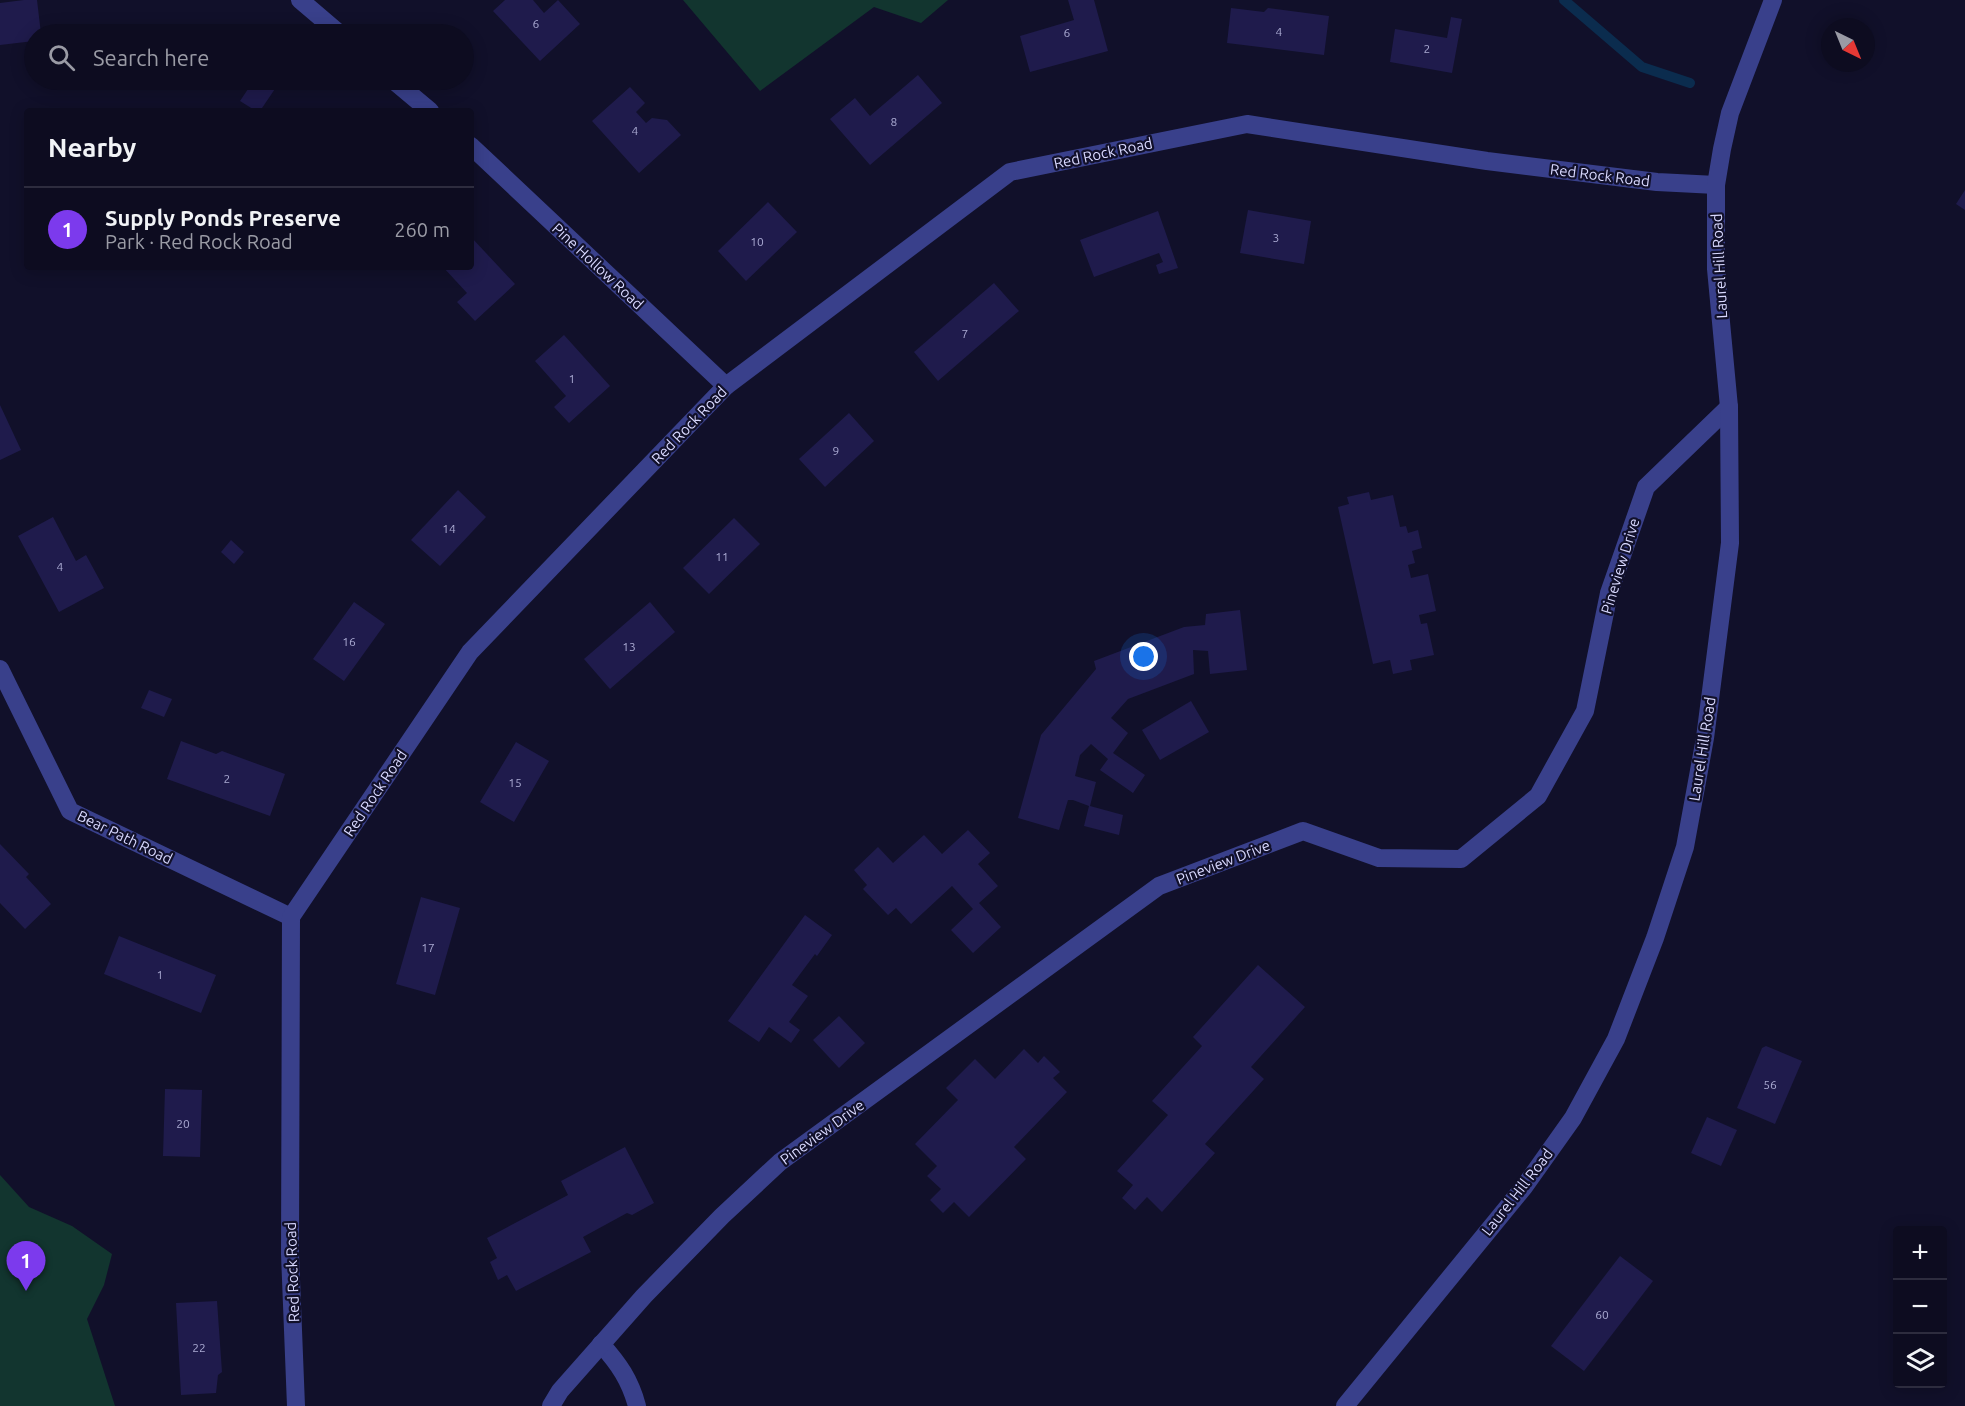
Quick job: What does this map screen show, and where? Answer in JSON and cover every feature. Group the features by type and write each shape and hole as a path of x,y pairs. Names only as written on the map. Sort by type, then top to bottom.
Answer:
{"street":[{"path":"300,0 328,24"},
{"name":"Laurel Hill Road","path":"1345,1406 1524,1187 1573,1118 1616,1039 1642,972 1685,847 1705,738 1730,543 1730,407 1716,269 1716,185 1730,113 1773,0"},
{"path":"405,90 426,108"},
{"name":"Red Rock Road","path":"296,1406 290,1254 291,917 470,652 726,386 1010,172 1236,126 1247,124 1487,161 1657,182 1716,185"},
{"name":"Pine Hollow Road","path":"474,150 726,386"},
{"name":"Pineview Drive","path":"552,1406 561,1391 644,1296 780,1162 1159,886 1303,831 1379,858 1461,859 1538,796 1585,711 1609,593 1646,487 1730,407"},
{"name":"Bear Path Road","path":"0,669 70,811 291,917"},
{"path":"601,1344 618,1364 632,1388 637,1406"}],"green space":[{"path":"683,0 948,0 921,23 874,7 760,91"},
{"path":"0,1175 29,1207 72,1226 112,1254 104,1285 87,1319 115,1406 0,1406"}],"building":[{"path":"37,0 40,24 24,24 24,42 0,45 0,3"},
{"path":"505,0 533,0 544,13 558,0 580,24 540,61 493,11"},
{"path":"1068,0 1094,0 1108,51 1030,72 1020,36 1074,20"},
{"path":"1231,8 1264,12 1268,8 1329,16 1324,55 1227,43"},
{"path":"1451,17 1462,19 1452,73 1390,62 1395,29 1447,38"},
{"path":"918,75 942,103 870,165 830,119 855,98 870,116"},
{"path":"630,87 645,103 636,112 646,123 652,118 667,120 681,135 639,173 592,121"},
{"path":"247,90 274,90 262,108 251,108 240,101"},
{"path":"1965,190 1965,210 1956,204"},
{"path":"768,202 797,232 746,281 718,251"},
{"path":"1248,210 1311,221 1304,264 1240,253"},
{"path":"1158,211 1178,268 1159,274 1156,265 1163,262 1159,253 1094,277 1080,240"},
{"path":"474,240 515,284 475,321 457,302 467,293 446,270 474,270"},
{"path":"994,283 1019,311 938,381 914,352"},
{"path":"564,335 610,386 569,423 554,407 566,396 535,361"},
{"path":"0,405 21,450 0,460"},
{"path":"849,413 874,441 825,487 799,459"},
{"path":"458,490 486,517 440,566 411,540"},
{"path":"1369,492 1371,500 1393,495 1400,527 1406,526 1408,533 1418,530 1422,548 1412,551 1415,563 1408,565 1411,578 1428,574 1436,611 1419,615 1421,624 1427,623 1434,655 1410,660 1412,670 1393,674 1390,660 1373,664 1338,507 1349,504 1347,497"},
{"path":"53,517 76,561 86,555 104,588 59,612 18,536"},
{"path":"734,518 760,544 709,594 683,568"},
{"path":"231,540 244,552 234,564 221,552"},
{"path":"354,602 385,624 344,681 313,659"},
{"path":"650,602 675,632 610,689 584,659"},
{"path":"1240,610 1247,670 1210,674 1208,651 1193,650 1194,674 1128,699 1111,718 1128,733 1113,753 1145,775 1133,793 1100,770 1108,759 1091,744 1080,755 1075,776 1096,782 1090,806 1123,815 1119,835 1084,826 1089,806 1073,800 1068,800 1059,830 1018,818 1041,735 1096,669 1094,661 1184,627 1205,625 1206,614"},
{"path":"149,690 172,699 164,717 141,708"},
{"path":"1191,701 1209,732 1160,760 1142,730"},
{"path":"181,741 216,754 222,751 285,774 270,816 167,779"},
{"path":"516,742 549,761 514,822 480,802"},
{"path":"968,830 990,853 978,864 998,886 979,903 1001,927 973,953 951,930 973,909 952,886 911,924 896,908 888,915 863,889 867,885 854,870 878,847 893,863 924,835 942,854"},
{"path":"0,844 29,874 26,877 51,904 25,929 0,903"},
{"path":"421,897 460,908 435,995 396,984"},
{"path":"805,915 832,935 792,985 808,996 789,1022 800,1030 791,1043 769,1027 759,1042 728,1021"},
{"path":"119,936 216,975 201,1013 104,974"},
{"path":"1258,965 1305,1007 1251,1067 1264,1079 1205,1144 1215,1153 1162,1212 1147,1197 1135,1210 1122,1198 1133,1185 1117,1171 1168,1115 1152,1101 1202,1046 1193,1037"},
{"path":"839,1016 865,1043 839,1068 813,1040"},
{"path":"1766,1046 1802,1061 1775,1124 1737,1108 1762,1048"},
{"path":"1024,1049 1038,1063 1044,1056 1060,1072 1053,1078 1067,1092 1014,1147 1026,1159 969,1217 954,1202 943,1213 930,1200 941,1189 927,1176 937,1166 915,1144 958,1100 946,1088 975,1059 995,1079"},
{"path":"165,1089 202,1090 200,1157 163,1156"},
{"path":"1707,1117 1737,1130 1721,1166 1691,1153"},
{"path":"625,1147 654,1203 632,1215 627,1213 583,1237 591,1252 516,1291 507,1275 498,1280 490,1262 497,1258 487,1238 568,1195 561,1181"},
{"path":"1620,1256 1653,1281 1584,1371 1551,1346"},
{"path":"217,1301 222,1372 218,1375 216,1393 181,1395 176,1303"}],"waterway":[{"path":"1564,0 1642,67 1690,83"}],"place":[{"name":"Supply Ponds Preserve","path":"26,1291"}]}
